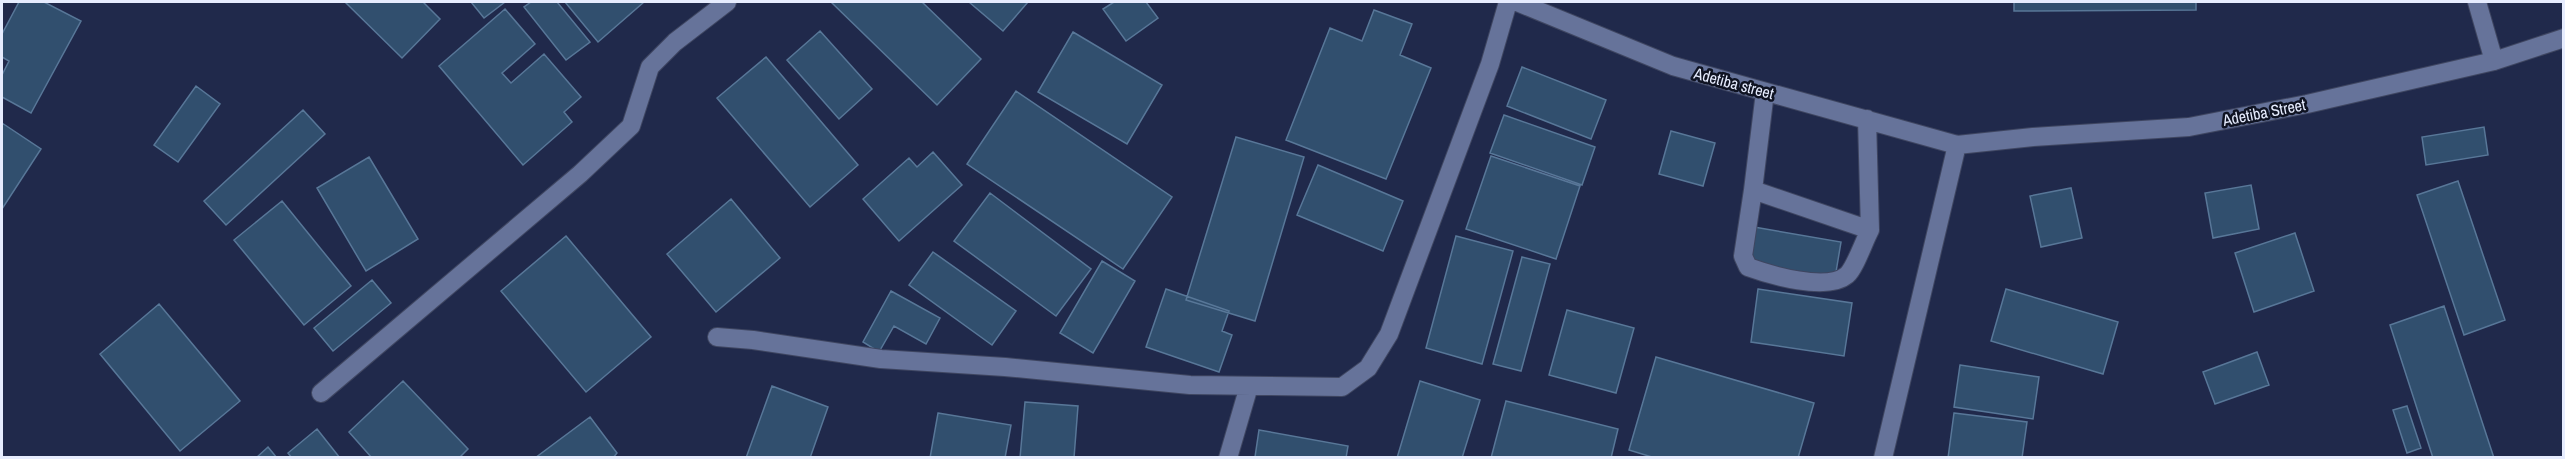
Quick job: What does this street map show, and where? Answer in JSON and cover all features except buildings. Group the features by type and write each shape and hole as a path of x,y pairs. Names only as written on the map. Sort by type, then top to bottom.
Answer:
{"street":[{"path":"321,393 580,174 631,126 650,67 675,42 727,2"},
{"path":"717,337 753,340 881,359 1005,367 1190,385 1342,387 1368,368 1389,334 1490,64 1508,2"},
{"name":"Adetiba street","path":"1517,2 1673,66 1867,118 1957,145"},
{"path":"2477,2 2494,61"},
{"name":"Adetiba Street","path":"1957,145 2033,136 2189,127 2307,104 2494,61 2564,38"},
{"path":"1765,92 1743,256 1748,267 1755,270 1814,282 1833,283 1848,274 1870,230 1867,118"},
{"path":"1883,458 1957,145"},
{"path":"1753,190 1870,230"},
{"path":"1228,458 1249,386"}]}
